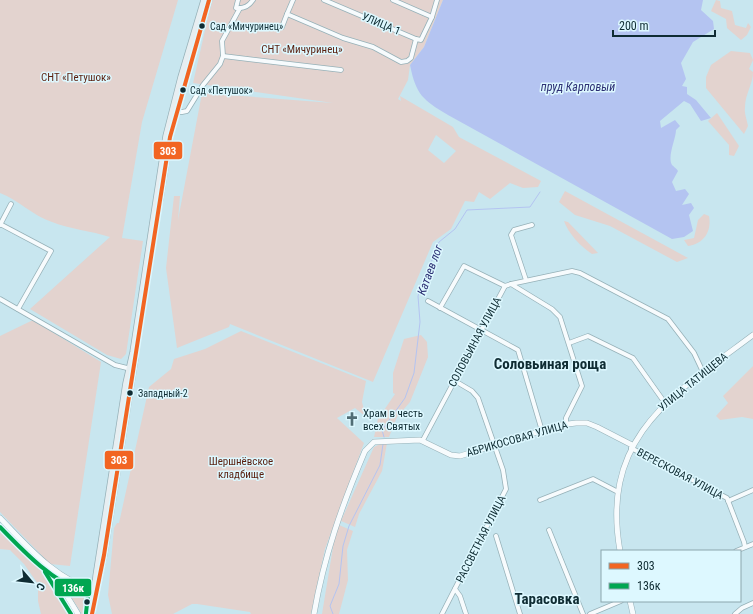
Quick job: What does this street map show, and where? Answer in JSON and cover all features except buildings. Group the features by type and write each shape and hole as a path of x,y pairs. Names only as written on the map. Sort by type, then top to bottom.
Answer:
{"main road":[{"path":"92,614 171,125 204,0"},
{"path":"171,125 208,0"}],"street":[{"path":"176,112 182,112 190,107 203,85 218,66 223,56 222,41 238,8 238,0"},
{"path":"238,8 247,6 253,0"},
{"path":"282,27 293,0"},
{"name":"УЛИЦА 1","path":"324,0 416,38"},
{"path":"393,0 432,16"},
{"path":"287,14 343,38 373,47 401,62 407,62 411,58 416,38 421,40 432,16 437,0"},
{"path":"223,56 341,70"},
{"path":"11,204 0,225 51,251 18,309"},
{"path":"526,280 511,233 514,230 532,225"},
{"path":"440,308 464,266 505,286"},
{"name":"СОЛОВЬИНАЯ УЛИЦА","path":"423,440 505,286 526,280 572,271 580,273 668,319 694,353 703,372"},
{"path":"510,284 558,314 569,343 582,386 566,418 566,424"},
{"path":"0,299 115,365 131,369"},
{"path":"428,302 516,348 520,352 542,431"},
{"name":"УЛИЦА ТАТИЩЕВА","path":"620,550 617,512 618,492 622,472 632,447 646,425 665,403 703,372 753,335"},
{"path":"569,343 588,336 633,358 665,403"},
{"name":"РАССВЕТНАЯ УЛИЦА","path":"442,614 506,489 505,476 477,395 454,381"},
{"name":"АБРИКОСОВАЯ УЛИЦА","path":"423,440 455,456 566,424 582,423 592,425 632,447"},
{"path":"314,614 329,546 365,451 370,444 379,441 423,440"},
{"name":"ВЕРЕСКОВАЯ УЛИЦА","path":"632,447 727,498 744,547"},
{"path":"540,500 593,479 618,492"},
{"path":"728,501 753,490"},
{"path":"0,518 49,567 78,614"},
{"path":"548,530 583,614"},
{"path":"496,536 520,614"},
{"path":"738,550 753,544"},
{"path":"49,567 85,588 95,591"},
{"path":"455,589 460,596 466,614"},
{"path":"590,614 619,602"},
{"path":"630,602 633,614"},
{"path":"735,614 742,608 753,603"}],"green space":[{"name":"СНТ «Петушок»","path":"0,0 178,0 142,122 122,238 143,241 126,354 121,359 107,355 30,309 110,237 45,219 0,193"},
{"name":"СНТ «Мичуринец»","path":"212,0 443,0 424,47 410,65 408,80 398,99 401,101 400,96 453,127 459,137 541,181 538,187 523,188 510,183 490,199 479,192 474,202 465,201 451,229 433,242 373,382 230,324 229,327 177,348 166,268 174,196 180,196 178,220 202,93 333,103 193,83","holes":["436,135 456,151 444,163 428,150"]},
{"path":"716,0 720,1 721,8 732,11 735,25 746,28 748,23 751,27 747,35 741,40 727,28 726,19 711,11"},
{"path":"731,51 750,53 753,60 749,69 753,72 753,76 745,102 745,114 748,126 744,134 706,88 706,77 711,65"},
{"path":"717,113 739,146 734,156 729,155 729,145 708,121"},
{"path":"565,191 688,258 677,262 610,226 575,215 559,202"},
{"path":"704,214 709,216 710,222 706,236 698,243 688,246 684,240 694,238 698,220"},
{"path":"564,221 568,222 598,253 592,254 579,244"},
{"path":"33,320 101,362 70,566 50,564 0,512 0,336"},
{"name":"Шершнёвское кладбище","path":"241,331 366,381 362,402 366,417 355,408 337,418 364,443 325,549 311,614 251,614 250,612 192,604 173,614 112,614 108,595 114,528 117,523 119,523 149,387 171,369 174,359 205,349"},
{"path":"421,335 427,342 428,357 410,402 397,417 389,437 374,437 378,419 395,394 393,393 393,373 404,339"},
{"path":"753,366 753,419 742,417 720,420 716,416 728,403 723,396"},
{"path":"387,443 382,471 359,514 355,527 341,521 374,447"},
{"path":"0,524 41,567 72,614 41,614 38,601 38,584 24,564 10,550 0,549"},
{"path":"339,525 353,531 347,550 348,580 339,614 322,614 335,535"},
{"path":"57,575 82,589 86,595 84,614 82,614"}],"water":[{"name":"пруд Карповый","path":"443,0 703,0 701,10 713,21 714,29 693,42 681,63 686,79 682,86 687,87 687,94 696,100 711,118 701,121 690,104 684,101 660,121 661,128 675,120 680,126 676,130 671,152 672,165 678,171 672,182 676,191 685,189 689,194 682,205 691,203 694,208 689,215 693,231 684,237 672,239 448,115 432,105 422,96 415,83 410,65 424,47"}],"waterway":[{"name":"Катаев лог","path":"384,437 382,430 405,398 414,373 420,322 418,296 439,242 455,229 467,210 530,207 540,192"},
{"name":"Катаев лог","path":"333,614 330,606 339,584 343,546 349,526 380,465 383,444"}],"transit line":[{"name":"303","path":"92,614 104,555 170,137 209,0"},
{"name":"136к","path":"0,527 40,566 63,582 88,595 86,613"},
{"name":"136к","path":"45,572 71,614"}],"place":[{"name":"Сад «Мичуринец»","path":"202,26"},
{"name":"Сад «Петушок»","path":"183,90"},
{"name":"Западный-2","path":"130,393"},
{"name":"Храм в честь всех Святых","path":"352,419"}],"district":[{"name":"Соловьиная роща","path":"550,364"},
{"name":"Тарасовка","path":"547,599"}]}
